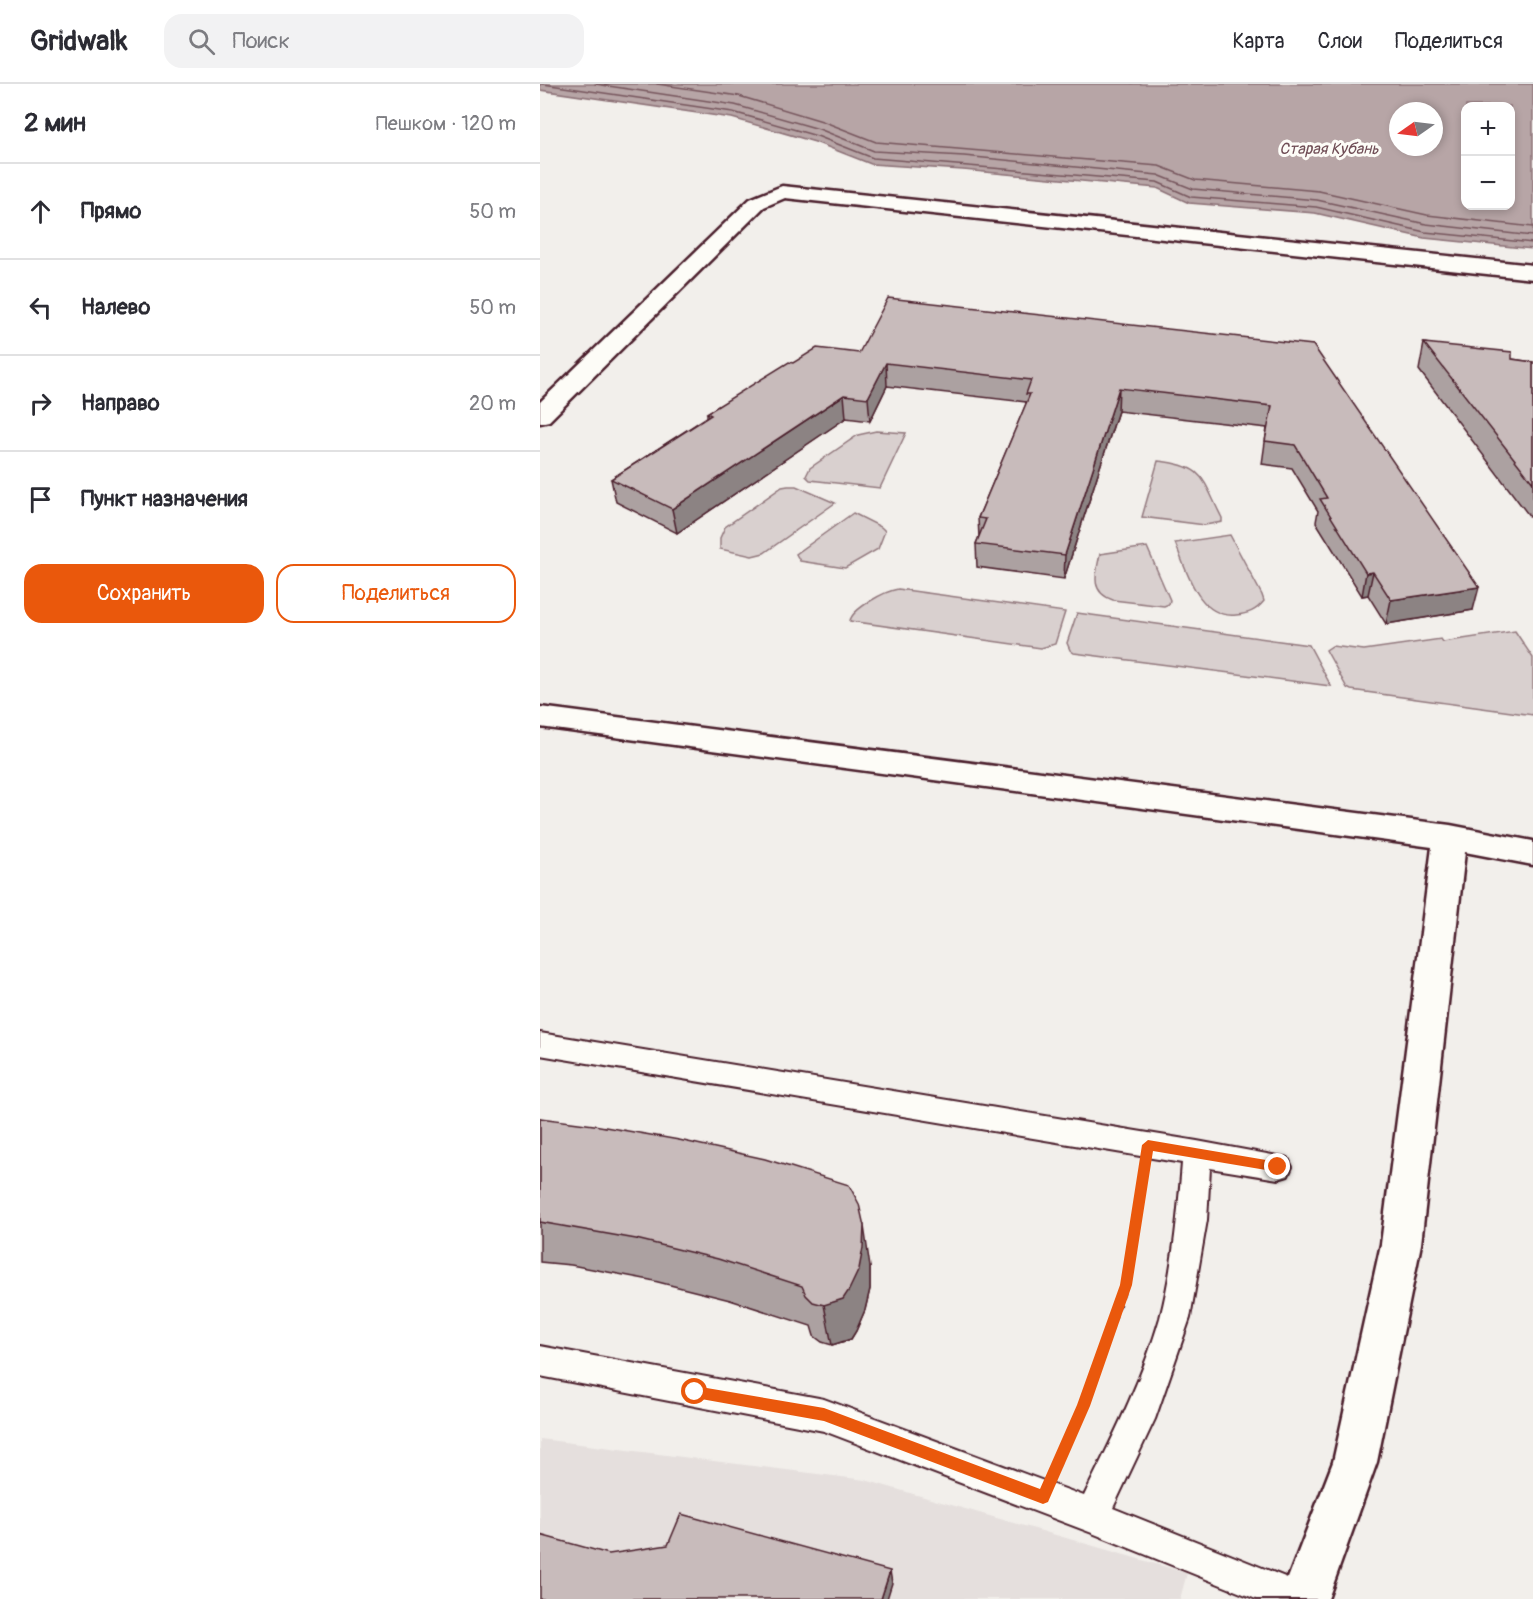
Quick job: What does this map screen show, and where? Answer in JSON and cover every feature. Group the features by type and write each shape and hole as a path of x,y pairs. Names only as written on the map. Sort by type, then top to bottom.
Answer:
{"street":[{"path":"540,416 757,203 782,192 1533,272"},
{"path":"540,717 1450,837 1533,853"},
{"path":"1304,1599 1354,1461 1401,1244 1450,837"}],"lane":[{"path":"540,1044 1278,1167"},
{"path":"1092,1516 1139,1419 1175,1318 1192,1220 1197,1154"},
{"path":"540,1361 824,1415 1092,1516 1298,1599"}],"path":[{"path":"1043,1497 1083,1406 1126,1285 1148,1145"}],"shaded area":[{"path":"876,431 906,433 880,488 810,480 806,476 810,468 858,435"},
{"path":"1158,461 1174,463 1194,471 1206,484 1222,522 1205,525 1142,517"},
{"path":"796,486 835,503 764,553 752,556 720,549 720,538 725,527 782,487"},
{"path":"853,513 885,531 878,549 845,568 800,561 796,554"},
{"path":"1230,535 1264,601 1252,611 1244,614 1223,614 1212,609 1203,601 1190,579 1175,543"},
{"path":"1147,547 1170,600 1169,604 1164,606 1105,597 1097,587 1096,581 1100,554"},
{"path":"898,589 1065,612 1055,644 1041,648 850,621 857,611 870,601"},
{"path":"1077,613 1309,645 1331,686 1074,653 1067,643"},
{"path":"1515,631 1533,658 1533,715 1351,690 1347,688 1326,650 1332,646 1364,650 1441,639 1443,642"},
{"path":"540,1439 865,1480 1187,1573 1180,1599 540,1599"}],"water":[{"name":"Старая Кубань","path":"540,84 1533,84 1533,249 1424,238 1315,213 1189,203 1157,188 871,164 815,142 732,118 540,90"}],"building":[{"path":"888,298 1313,345 1479,587 1391,600 1373,572 1366,573 1320,499 1327,498 1295,445 1265,441 1272,406 1119,388 1065,555 976,544 986,519 978,518 1030,394 1026,394 1031,380 886,363 868,398 844,395 672,509 611,479 711,415 707,413 789,362 793,363 817,348 859,353"},
{"path":"1424,343 1512,352 1512,359 1533,362 1533,483"},
{"path":"540,1118 679,1140 765,1159 849,1185 859,1204 864,1226 859,1269 849,1290 843,1299 824,1305 813,1302 806,1295 802,1286 718,1259 636,1239 540,1222"},
{"path":"681,1514 890,1571 881,1599 540,1599 540,1535 609,1554 668,1545"}],"route":[{"path":"695,1392 824,1415 1043,1497 1083,1406 1126,1285 1148,1145 1278,1167"}]}
